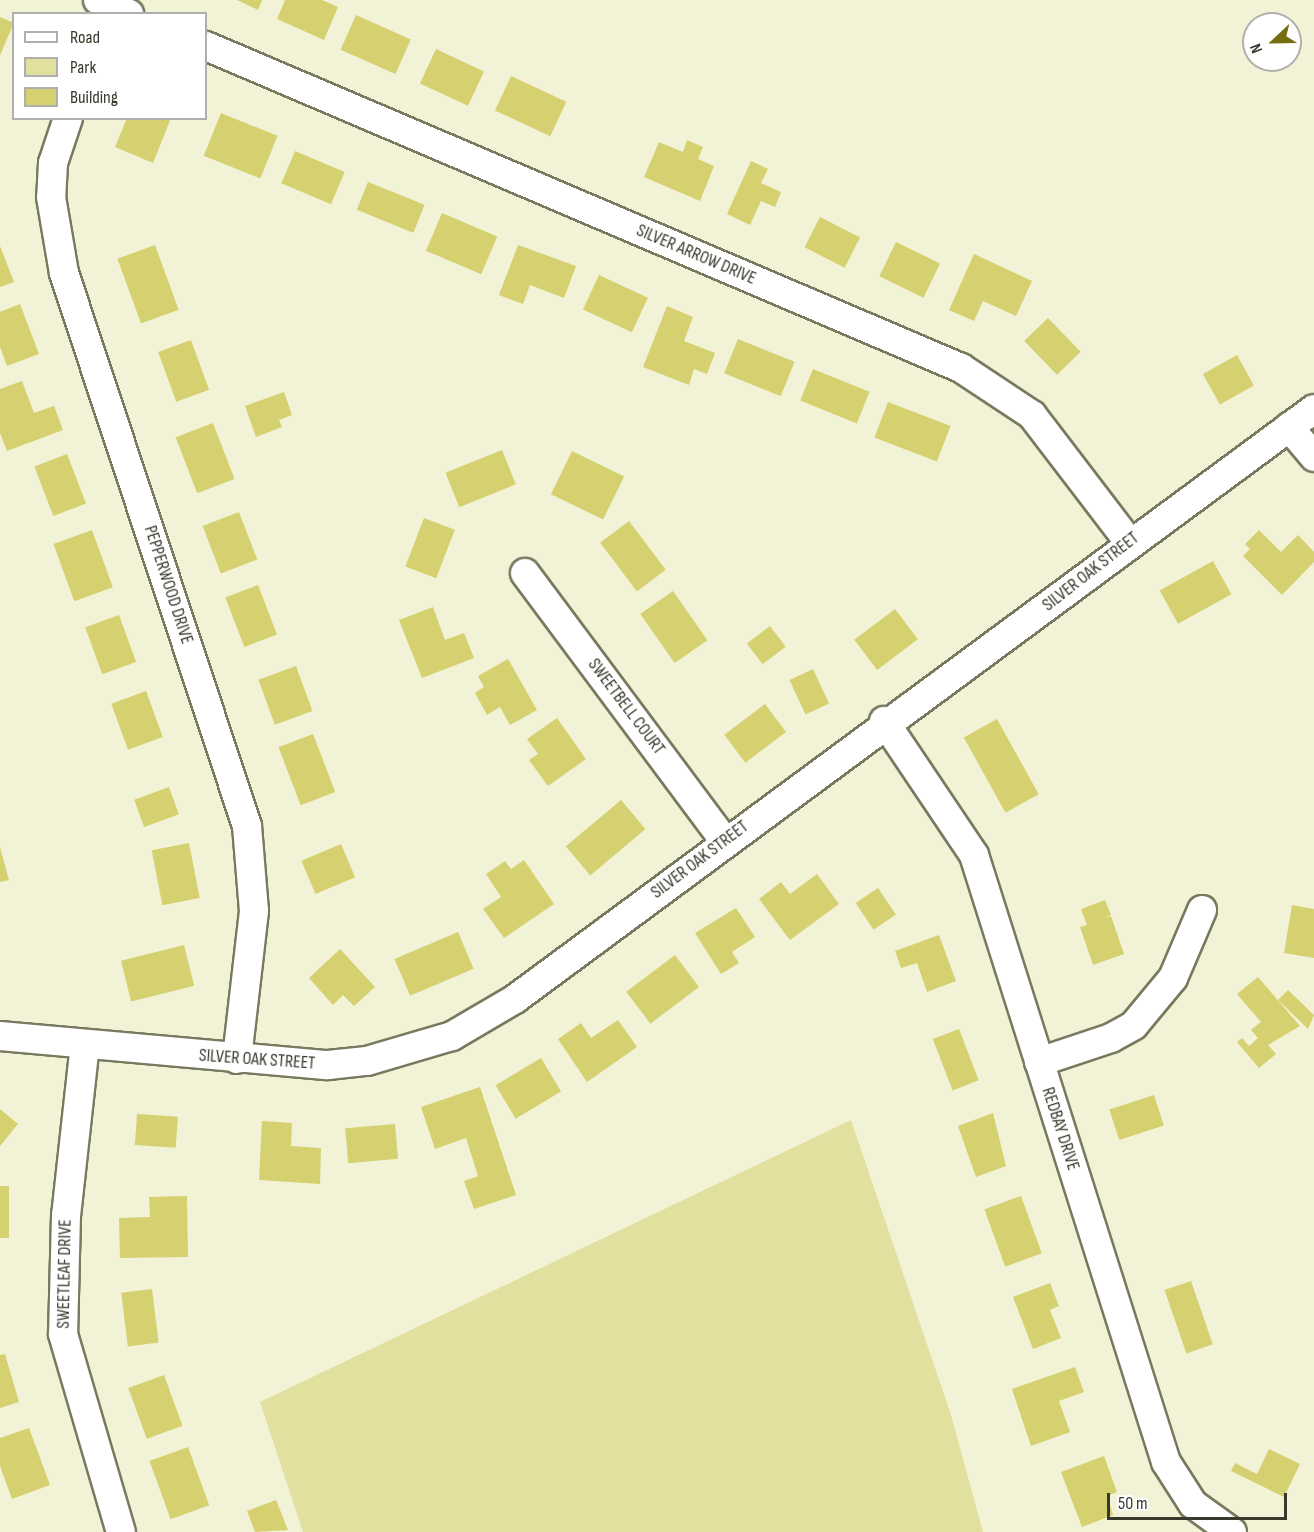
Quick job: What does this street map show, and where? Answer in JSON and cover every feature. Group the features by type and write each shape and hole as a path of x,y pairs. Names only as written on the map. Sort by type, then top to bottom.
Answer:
{"street":[{"name":"SILVER ARROW DRIVE","path":"207,46 961,368 1032,415 1129,542"},
{"name":"PEPPERWOOD DRIVE","path":"67,120 53,164 51,197 61,262 247,826 254,911 237,1059"},
{"name":"SILVER OAK STREET","path":"0,1036 237,1059 328,1065 367,1061 452,1036 515,999 885,721 1314,409"},
{"path":"1289,427 1314,458"},
{"name":"SWEETBELL COURT","path":"525,573 725,841"},
{"name":"REDBAY DRIVE","path":"885,721 974,855 1166,1462 1193,1504 1232,1532"},
{"path":"1039,1062 1111,1038 1134,1025 1173,978 1202,910"},
{"name":"SWEETLEAF DRIVE","path":"85,1044 66,1215 63,1334 121,1532"}],"green space":[{"path":"851,1120 951,1415 983,1532 303,1532 260,1402"}],"building":[{"path":"237,0 262,0 258,10"},
{"path":"285,0 322,0 338,7 324,40 277,19"},
{"path":"356,15 411,39 395,74 341,50"},
{"path":"0,17 12,22 12,27 0,55"},
{"path":"436,49 484,71 468,106 420,83"},
{"path":"511,76 566,102 550,136 495,110"},
{"path":"221,113 278,136 260,179 204,156"},
{"path":"126,120 170,120 153,163 115,147"},
{"path":"687,140 703,147 698,159 714,166 700,201 644,177 659,142 683,152"},
{"path":"295,151 345,172 331,204 281,183"},
{"path":"751,161 768,169 761,183 781,192 775,207 761,201 750,225 727,214"},
{"path":"368,182 425,205 413,233 357,210"},
{"path":"442,213 497,236 481,274 426,251"},
{"path":"820,217 860,237 845,268 805,247"},
{"path":"896,242 940,263 923,298 879,276"},
{"path":"155,245 179,310 141,324 117,259"},
{"path":"518,245 576,266 564,298 530,285 523,304 499,295"},
{"path":"0,246 14,282 0,287"},
{"path":"974,254 1032,281 1016,316 983,301 974,321 949,310"},
{"path":"599,275 648,298 632,332 583,309"},
{"path":"20,304 39,354 7,366 0,347 0,312"},
{"path":"667,306 693,317 684,341 715,353 707,374 694,369 689,385 643,367"},
{"path":"1048,318 1081,352 1057,375 1024,341"},
{"path":"738,339 795,362 781,396 724,373"},
{"path":"191,340 209,390 176,402 158,352"},
{"path":"1237,355 1254,386 1220,405 1203,374"},
{"path":"813,369 870,392 857,423 800,401"},
{"path":"22,381 34,413 54,406 63,430 7,451 0,433 0,389"},
{"path":"284,392 292,415 279,420 282,427 256,437 245,406"},
{"path":"888,402 951,426 937,461 874,437"},
{"path":"213,423 235,479 197,493 176,437"},
{"path":"502,450 516,484 459,507 445,473"},
{"path":"572,451 624,476 603,520 551,494"},
{"path":"67,454 86,503 53,516 34,467"},
{"path":"239,512 257,560 221,574 203,526"},
{"path":"424,518 455,530 436,578 405,567"},
{"path":"629,521 666,570 637,591 600,543"},
{"path":"92,530 113,587 74,601 53,544"},
{"path":"1259,530 1281,552 1298,535 1314,552 1314,562 1282,595 1243,556 1250,549 1245,544"},
{"path":"1213,561 1231,594 1178,624 1160,591"},
{"path":"258,585 277,634 244,647 225,598"},
{"path":"673,591 707,640 675,663 640,614"},
{"path":"433,607 445,640 464,633 474,658 422,678 399,620"},
{"path":"895,609 918,639 877,670 854,640"},
{"path":"119,615 136,662 102,674 85,627"},
{"path":"770,626 786,647 762,664 747,643"},
{"path":"508,659 537,710 510,725 500,707 487,715 475,693 484,687 478,676"},
{"path":"296,666 312,711 275,725 258,680"},
{"path":"813,669 829,703 805,714 789,680"},
{"path":"146,691 163,737 128,750 111,704"},
{"path":"765,704 786,732 745,763 724,735"},
{"path":"557,718 586,759 548,786 529,760 538,754 527,739"},
{"path":"997,719 1039,794 1005,813 964,737"},
{"path":"313,734 335,792 301,805 278,747"},
{"path":"169,787 179,814 144,827 134,800"},
{"path":"621,800 645,829 590,875 566,846"},
{"path":"189,843 200,898 162,905 152,850"},
{"path":"341,844 355,877 315,894 301,861"},
{"path":"0,847 9,880 0,882"},
{"path":"524,860 554,904 504,938 483,909 501,897 486,874 505,861 511,869"},
{"path":"817,874 839,904 790,940 759,899 781,882 790,894"},
{"path":"878,888 896,915 874,930 856,903"},
{"path":"1105,900 1111,915 1103,918 1111,916 1124,954 1093,965 1080,927 1087,925 1081,909"},
{"path":"1292,905 1314,909 1314,958 1284,953"},
{"path":"736,908 755,937 732,952 739,963 721,974 695,933"},
{"path":"458,932 474,969 410,996 394,959"},
{"path":"939,935 956,981 927,992 917,963 901,968 895,951"},
{"path":"184,945 194,986 131,1001 121,961"},
{"path":"340,949 375,987 354,1006 343,995 333,1005 309,978"},
{"path":"675,955 699,987 650,1024 626,992"},
{"path":"1258,977 1300,1026 1268,1045 1276,1054 1259,1068 1237,1042 1242,1038 1249,1046 1258,1038 1251,1030 1261,1022 1237,994"},
{"path":"1288,990 1314,1015 1308,1029 1278,1000"},
{"path":"618,1020 637,1047 587,1082 558,1039 581,1023 591,1038"},
{"path":"959,1029 979,1080 953,1090 933,1039"},
{"path":"541,1058 561,1091 516,1119 496,1085"},
{"path":"480,1087 516,1195 474,1209 464,1181 478,1176 466,1138 435,1149 421,1107"},
{"path":"1154,1095 1164,1125 1119,1140 1109,1110"},
{"path":"0,1109 18,1124 0,1146"},
{"path":"993,1113 1006,1166 976,1177 958,1126"},
{"path":"137,1114 178,1117 176,1148 135,1145"},
{"path":"262,1121 292,1123 291,1146 321,1148 320,1184 259,1180"},
{"path":"395,1124 398,1159 348,1163 345,1128"},
{"path":"0,1186 9,1186 9,1238 0,1238"},
{"path":"187,1196 188,1257 120,1258 119,1218 150,1217 149,1197"},
{"path":"1021,1196 1042,1253 1005,1267 984,1209"},
{"path":"1191,1281 1213,1344 1186,1353 1165,1290"},
{"path":"1050,1283 1059,1306 1050,1310 1061,1338 1033,1349 1013,1297"},
{"path":"152,1289 159,1343 128,1346 121,1293"},
{"path":"5,1354 19,1402 0,1408 0,1355"},
{"path":"1075,1367 1084,1392 1059,1401 1070,1432 1031,1446 1012,1389"},
{"path":"164,1375 182,1426 147,1439 128,1388"},
{"path":"29,1428 50,1485 12,1499 0,1466 0,1438"},
{"path":"188,1447 209,1505 171,1519 149,1461"},
{"path":"1269,1449 1300,1464 1284,1497 1231,1471 1235,1463 1257,1474"},
{"path":"1104,1456 1117,1492 1107,1496 1113,1515 1082,1527 1061,1472"},
{"path":"276,1500 288,1530 255,1532 247,1511"}]}
